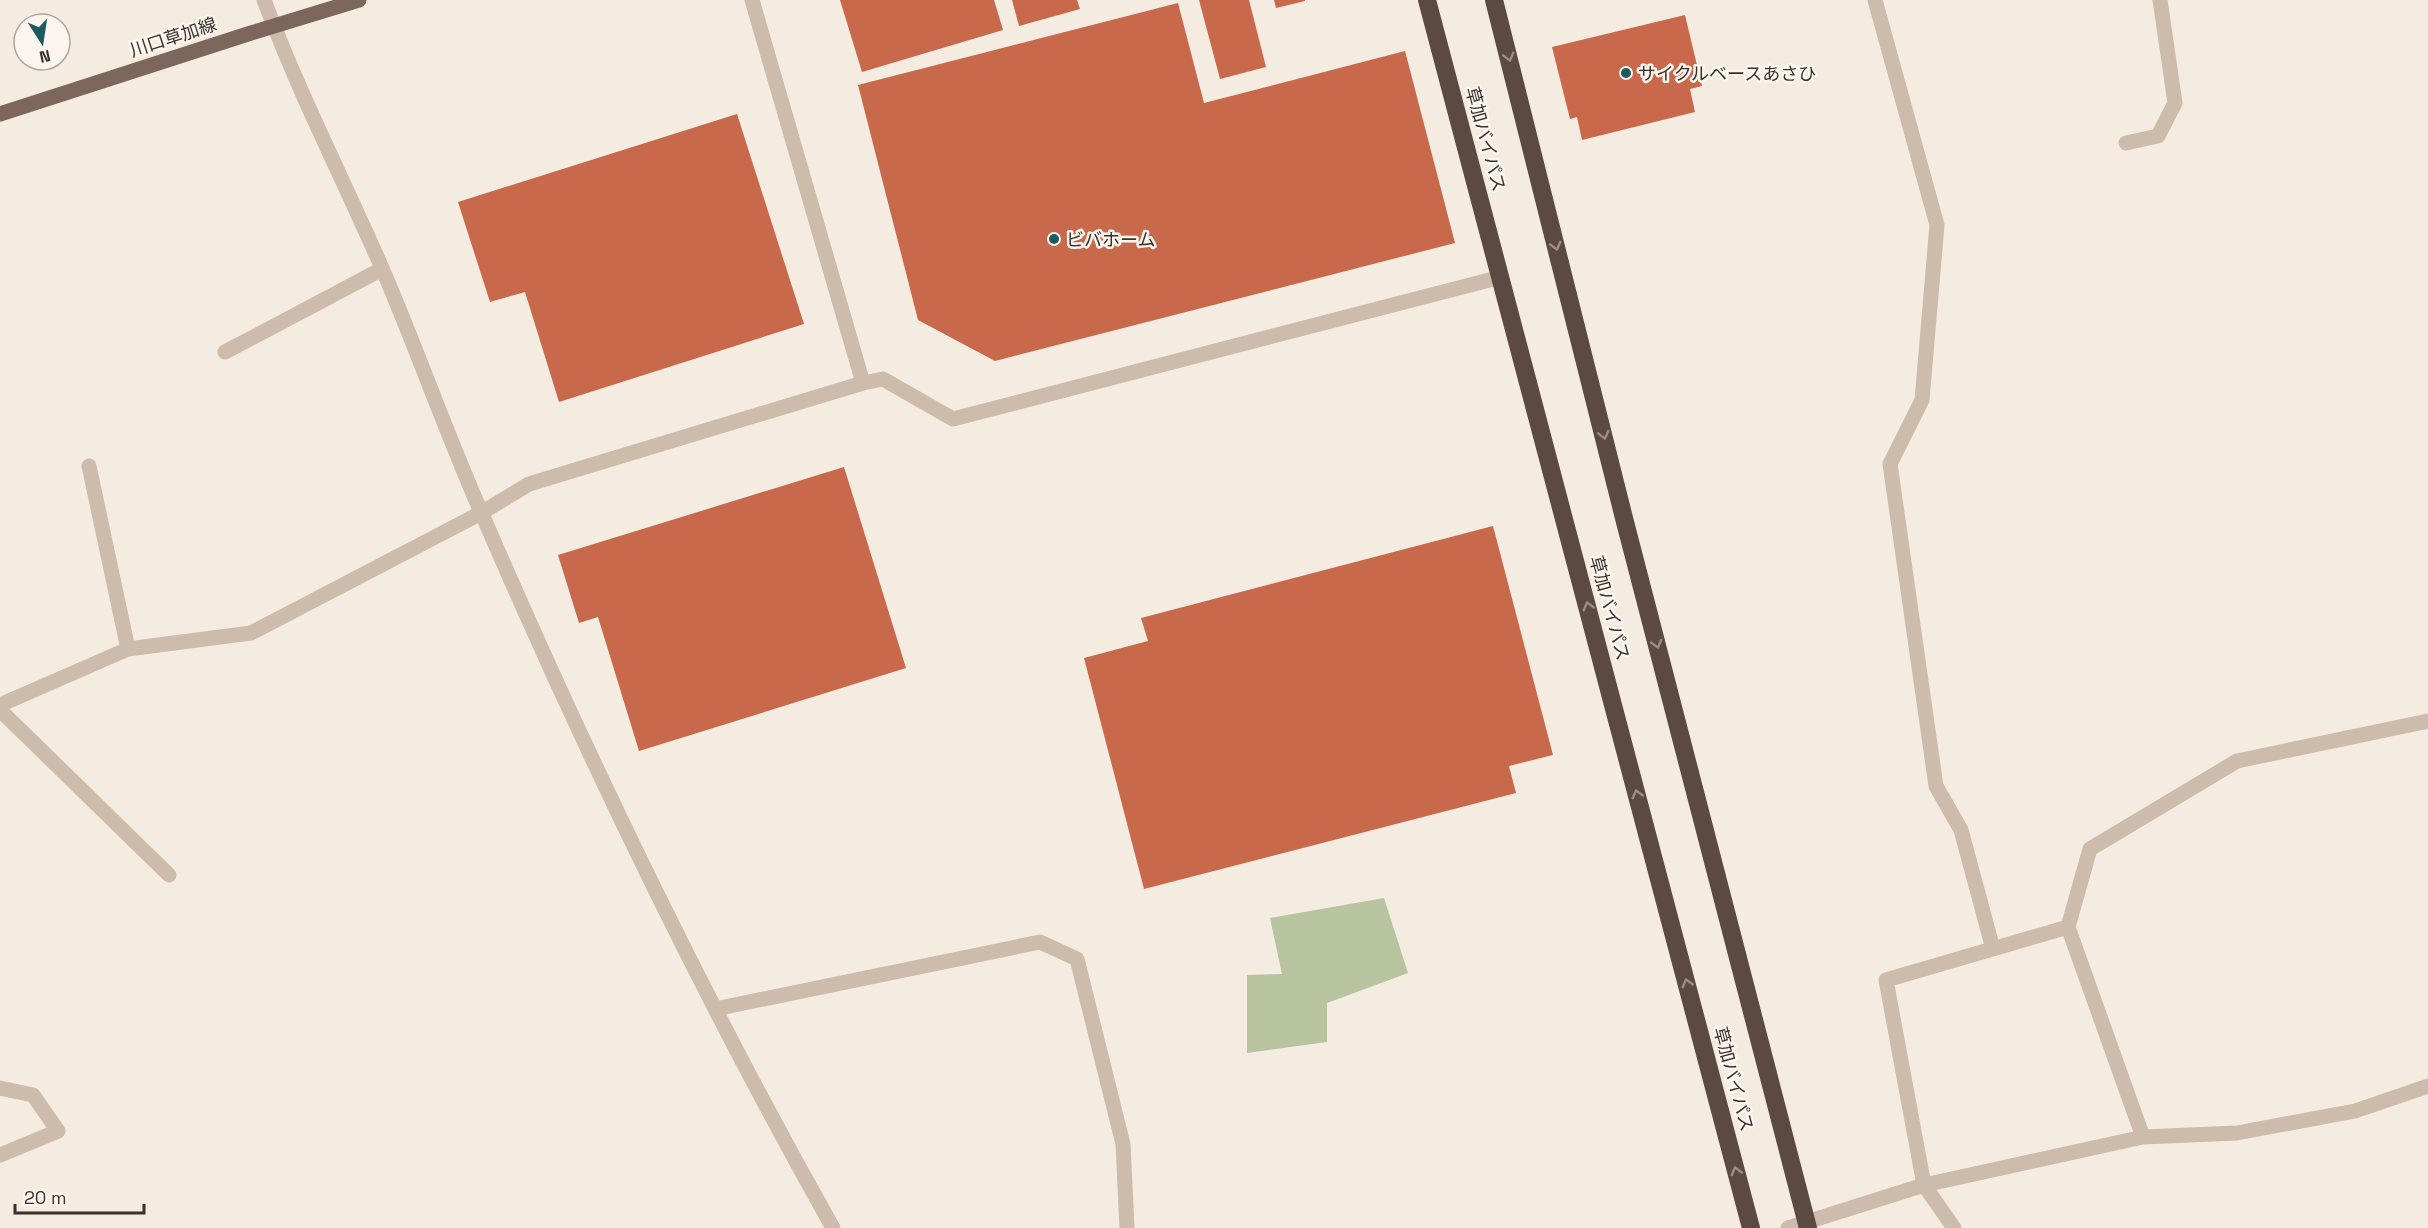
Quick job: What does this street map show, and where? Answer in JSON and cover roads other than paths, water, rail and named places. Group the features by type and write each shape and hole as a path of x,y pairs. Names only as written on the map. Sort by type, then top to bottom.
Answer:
{"highway":[{"name":"草加バイパス","path":"1427,0 1751,1228"},
{"name":"草加バイパス","path":"1494,0 1622,511 1807,1224"}],"main road":[{"name":"川口草加線","path":"0,114 360,0"}],"street":[{"path":"264,0 382,269 481,513 592,759 715,1009 778,1131 833,1228"},
{"path":"752,0 863,383"},
{"path":"1875,0 1936,225 1922,400 1890,464 1936,786 1961,830 1993,949"},
{"path":"2126,143 2158,136 2175,103 2160,0"},
{"path":"225,352 382,269"},
{"path":"0,705 128,649 251,633 481,513 529,484 863,383 883,379 953,419 1501,277"},
{"path":"89,466 128,649"},
{"path":"0,710 169,875"},
{"path":"2143,1137 2068,927 2090,849 2237,761 2428,721"},
{"path":"1954,1228 1924,1185 1886,980 2068,927"},
{"path":"715,1009 1040,942 1077,959 1123,1144 1127,1228"},
{"path":"1788,1228 1807,1224 1924,1185 2143,1137 2249,1131 2355,1111 2428,1086"},
{"path":"0,1088 33,1095 58,1131 0,1155"}],"place":[{"name":"サイクルベースあさひ","path":"1626,73"},
{"name":"ビバホーム","path":"1054,239"}]}
